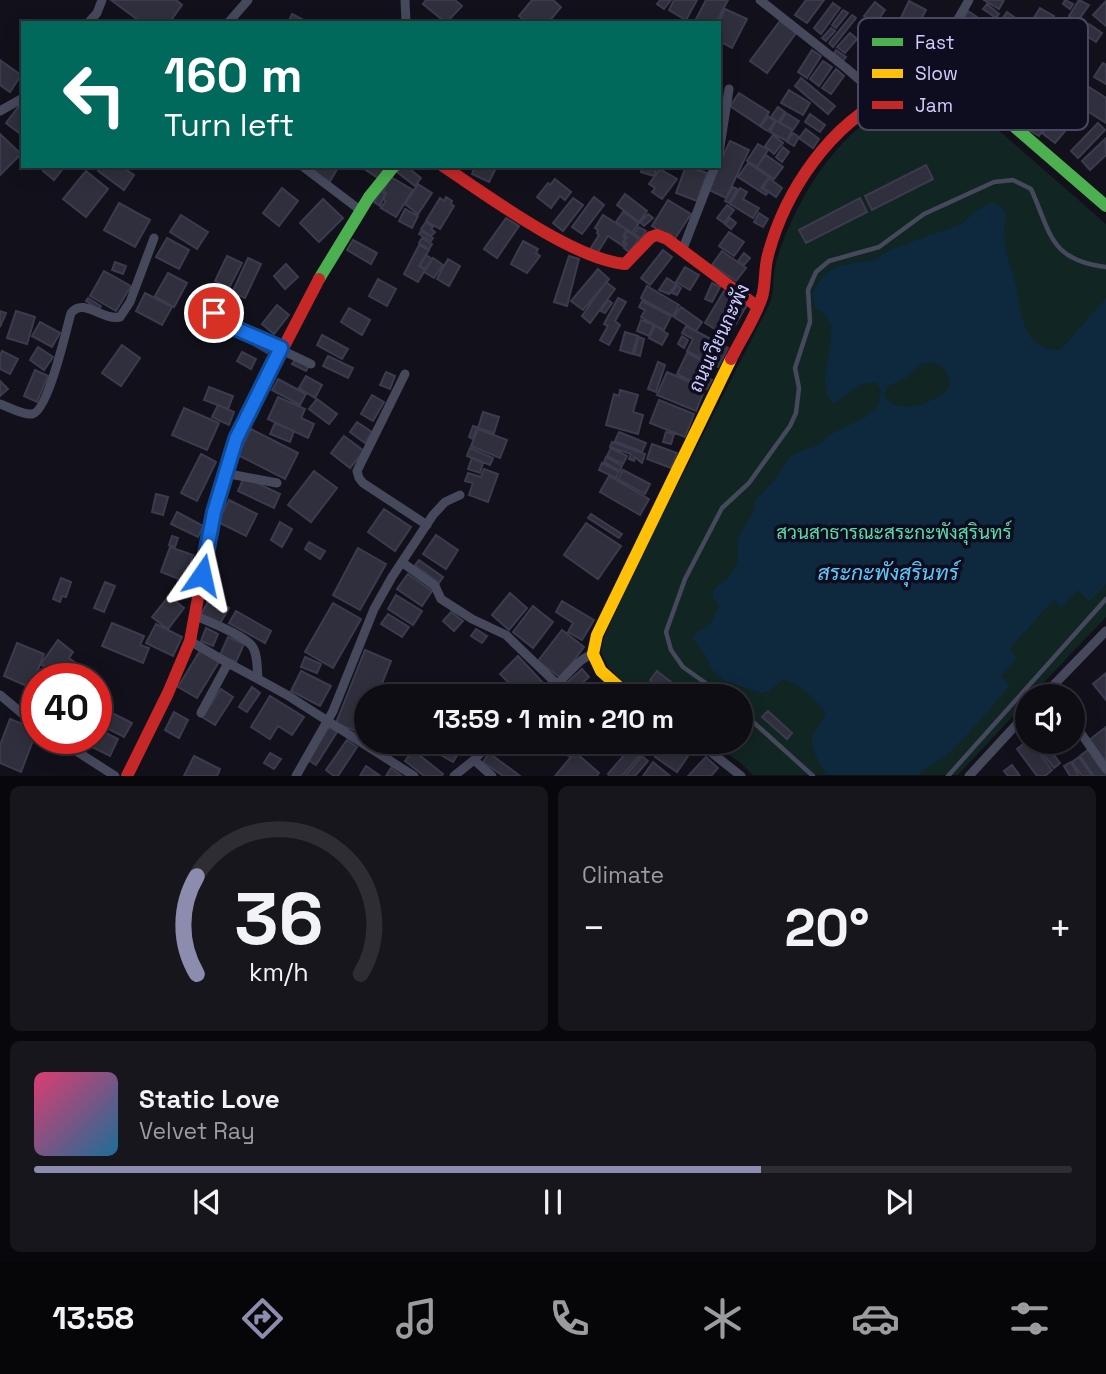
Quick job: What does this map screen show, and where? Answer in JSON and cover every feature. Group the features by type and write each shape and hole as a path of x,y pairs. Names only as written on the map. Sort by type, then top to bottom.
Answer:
{"street":[{"path":"90,21 97,13 102,0"},
{"path":"230,21 248,0"},
{"path":"405,0 406,21"},
{"path":"760,0 858,78"},
{"path":"959,18 969,0"},
{"path":"721,140 729,89"},
{"path":"0,111 21,99"},
{"name":"ถนนเวียนกะพัง","path":"593,654 597,635 634,555 758,307 765,286 768,254 793,197 807,171 830,144 858,118"},
{"name":"ถนนเวียนกะพัง","path":"1018,130 1106,206"},
{"path":"305,168 360,210"},
{"path":"127,775 168,693 190,641 214,512 224,473 248,412 326,266 360,210 392,168"},
{"path":"446,168 577,248 614,265 625,264 651,237 657,235 758,307"},
{"path":"682,251 714,168"},
{"path":"0,404 33,414 39,410 54,375 71,313 76,307 82,306 106,317 120,317 130,302 154,238"},
{"path":"222,292 215,316 223,323 311,364"},
{"path":"405,374 358,471 359,478 427,526"},
{"path":"224,473 277,483"},
{"path":"296,775 327,722 374,609 433,514 445,502 460,495"},
{"path":"402,562 435,586 441,599 506,635 558,684"},
{"path":"196,616 244,639 252,646 256,654 258,679"},
{"path":"1058,684 1106,631"},
{"path":"190,641 287,695 414,775"},
{"path":"560,684 583,657 593,654 601,671 616,684"},
{"path":"201,713 228,663"},
{"path":"0,695 21,713"},
{"path":"970,775 1015,726"},
{"path":"1085,739 1106,769"},
{"path":"82,754 115,775"},
{"path":"454,775 480,754"},
{"path":"714,754 741,775"},
{"path":"474,760 492,775"}],"lane":[{"path":"707,684 682,667 671,650 666,632 685,579 722,508 749,483 790,426 796,413 799,388 794,368 810,322 808,290 816,272 829,261 879,247 924,214 959,197 993,183 1013,180 1031,189 1052,242 1070,257 1106,267"},
{"path":"948,775 1106,599"},
{"path":"753,722 813,775"}],"green space":[{"name":"สระกะพังสุรินทร์","path":"858,129 998,130 1106,224 1106,617 1042,684 1015,684 1015,714 958,775 753,775 727,754 753,754 753,684 624,684 608,667 601,652 604,637 639,561 770,303 775,268 788,228 818,174"}],"water":[{"name":"สระกะพังสุรินทร์","path":"993,202 1005,211 1005,243 1022,316 1030,336 1037,343 1060,350 1106,298 1106,584 1089,601 1078,590 1061,608 1054,600 1009,649 1017,658 1001,676 1010,685 954,748 918,775 829,775 819,762 812,745 813,735 826,715 813,698 802,688 783,680 769,691 760,693 753,691 753,684 734,684 723,680 712,670 706,656 692,638 708,625 715,614 719,605 712,597 714,589 728,578 738,563 738,538 753,513 756,499 777,477 790,456 819,444 831,434 867,416 878,406 881,391 876,382 859,385 834,404 828,395 825,385 831,326 826,316 814,307 813,291 824,275 837,266 874,260 892,249 961,224 980,208","holes":["932,362 948,374 950,387 927,402 907,407 898,406 884,394 886,387 906,378 921,364"]}],"building":[{"path":"111,0 176,0 182,5 170,21 139,21"},
{"path":"426,0 455,0 462,6 448,21 444,21 423,4"},
{"path":"532,0 553,0 561,7 550,21 525,21 519,16"},
{"path":"660,0 671,0 664,9 657,4"},
{"path":"674,0 697,0 686,20 669,10"},
{"path":"706,0 728,0 717,21 695,21"},
{"path":"806,0 824,0 807,23 795,15"},
{"path":"984,0 1004,0 999,9"},
{"path":"1065,0 1073,4 1070,9 1063,4"},
{"path":"1079,0 1089,5 1080,18 1069,16"},
{"path":"909,1 926,10 922,18 901,18"},
{"path":"1106,1 1106,26 1093,15"},
{"path":"875,2 885,10 879,18 864,16"},
{"path":"833,3 840,8 821,34 814,28"},
{"path":"987,4 999,14 996,18 983,9"},
{"path":"1040,8 1054,16 1053,18 1034,18"},
{"path":"725,9 747,19 732,48 721,42 719,21"},
{"path":"843,10 848,13 836,28 832,25"},
{"path":"968,11 977,17 976,18 964,18"},
{"path":"1007,12 1014,17 1013,18 1003,18"},
{"path":"292,14 305,21 289,21"},
{"path":"852,15 856,18 833,47 829,43"},
{"path":"780,21 796,33 767,73 750,61"},
{"path":"1088,25 1102,33 1096,42 1088,37"},
{"path":"831,28 835,31 826,41 822,38"},
{"path":"850,33 857,39 845,53 837,47"},
{"path":"812,50 821,56 807,78 798,72"},
{"path":"836,50 846,57 843,61 834,54"},
{"path":"0,60 21,75 10,92 0,85"},
{"path":"823,61 832,67 819,86 810,79"},
{"path":"1103,63 1106,65 1106,84 1094,77"},
{"path":"836,69 844,76 831,94 822,88"},
{"path":"801,78 835,106 828,114 795,86"},
{"path":"1088,89 1106,98 1106,123 1088,111"},
{"path":"789,90 810,103 803,115 781,103"},
{"path":"739,93 769,112 760,126 730,106"},
{"path":"19,106 21,107 21,134 6,123"},
{"path":"778,107 785,112 778,122 771,117"},
{"path":"786,113 799,121 793,130 780,122"},
{"path":"810,114 825,125 820,132 805,122"},
{"path":"768,116 775,121 768,131 761,127"},
{"path":"776,121 792,130 787,141 770,132"},
{"path":"1098,123 1105,130 1078,158 1071,151"},
{"path":"806,129 819,139 813,148 799,138"},
{"path":"1028,130 1043,130 1039,136"},
{"path":"1045,130 1066,130 1055,143 1042,133"},
{"path":"793,133 799,137 794,146 787,142"},
{"path":"0,134 21,154 0,175"},
{"path":"773,135 783,143 774,154 765,146"},
{"path":"1105,139 1106,155 1090,170 1082,161"},
{"path":"730,141 749,150 726,198 707,189 717,168 721,168 721,160"},
{"path":"758,144 768,150 757,167 747,161"},
{"path":"783,147 789,152 782,162 776,157"},
{"path":"766,155 783,167 774,179 757,167"},
{"path":"748,163 769,177 761,188 768,192 766,195 738,177"},
{"path":"926,165 933,179 872,210 865,196"},
{"path":"46,168 63,168 54,180 43,171"},
{"path":"100,168 124,168 134,175 124,190 98,171"},
{"path":"317,168 338,168 329,183 314,173"},
{"path":"363,168 385,168 378,178"},
{"path":"400,168 408,168 421,178 415,186 397,172"},
{"path":"474,168 496,168 489,182 472,174"},
{"path":"642,168 657,168 654,176 641,172"},
{"path":"685,168 707,173 697,201 676,193"},
{"path":"660,169 677,179 662,199 652,192 655,188 649,184"},
{"path":"86,171 108,189 86,217 63,199"},
{"path":"391,177 413,190 396,217 381,208 386,201 383,199 386,193 383,191"},
{"path":"769,178 782,188 776,197 763,188"},
{"path":"555,179 571,192 565,200 560,196 551,208 537,197 548,183 550,185"},
{"path":"418,184 432,193 418,214 405,204"},
{"path":"733,187 737,189 729,203 725,201"},
{"path":"282,188 298,201 279,226 263,213"},
{"path":"740,188 747,192 743,199 759,208 753,218 730,204"},
{"path":"381,191 385,194 380,206 374,202"},
{"path":"625,194 647,211 639,222 617,205"},
{"path":"446,197 454,206 440,229 426,221 440,198 444,201"},
{"path":"594,197 604,205 582,234 572,227"},
{"path":"573,198 583,205 563,231 553,223"},
{"path":"860,198 867,212 806,243 799,230"},
{"path":"323,199 343,218 319,242 300,223"},
{"path":"668,200 691,214 674,240 652,226"},
{"path":"119,203 150,220 135,247 104,230"},
{"path":"727,205 734,210 724,223 717,218"},
{"path":"405,209 418,216 412,228 399,221"},
{"path":"623,212 639,223 632,233 616,222"},
{"path":"759,213 768,219 763,227 754,222"},
{"path":"648,214 653,218 644,226 640,222"},
{"path":"181,215 208,232 197,249 170,232"},
{"path":"603,215 627,230 623,236 626,238 623,246 608,236 596,255 589,251 599,235 595,228"},
{"path":"506,218 519,226 497,258 484,249"},
{"path":"730,218 736,223 731,229 725,224"},
{"path":"426,222 435,232 431,236 421,229"},
{"path":"639,227 646,231 641,239 634,234"},
{"path":"421,231 433,238 431,241 419,234"},
{"path":"627,231 639,239 629,252 624,248 627,237 624,235"},
{"path":"729,232 744,242 734,256 719,246"},
{"path":"167,238 189,250 179,269 156,257"},
{"path":"422,238 432,244 429,249 419,243"},
{"path":"353,240 377,253 371,264 347,250"},
{"path":"523,241 538,249 536,253 540,256 527,273 511,264"},
{"path":"419,245 429,250 419,266 425,270 418,282 404,274"},
{"path":"663,250 672,257 650,285 641,278"},
{"path":"722,251 746,268 736,281 712,265"},
{"path":"744,253 750,258 744,265 738,261"},
{"path":"426,255 432,259 425,269 420,266"},
{"path":"227,256 242,263 229,288 215,281"},
{"path":"569,256 579,259 567,306 554,302"},
{"path":"248,258 261,264 245,298 232,293"},
{"path":"433,258 443,265 434,278 424,272"},
{"path":"448,259 460,266 449,286 437,279"},
{"path":"115,262 126,266 123,274 112,270"},
{"path":"286,264 298,277 285,289 274,276"},
{"path":"685,267 699,275 690,290 676,282"},
{"path":"598,269 609,279 583,310 571,301"},
{"path":"104,271 131,286 116,311 90,296"},
{"path":"168,273 187,283 174,307 155,296"},
{"path":"667,278 676,284 669,294 659,290"},
{"path":"378,279 396,289 387,306 369,296"},
{"path":"606,282 615,289 590,323 582,316"},
{"path":"712,283 720,287 712,302 705,299"},
{"path":"677,285 681,288 677,295 672,293"},
{"path":"647,286 679,305 673,316 641,298"},
{"path":"724,291 747,305 728,337 705,323"},
{"path":"145,293 172,307 162,325 136,311"},
{"path":"88,298 101,306 99,309 86,301"},
{"path":"618,298 626,302 615,321 620,325 609,345 600,340 608,326 604,324"},
{"path":"608,300 612,303 605,313 601,311"},
{"path":"642,301 671,316 664,330 641,317 645,310 639,307"},
{"path":"277,305 289,315 274,334 262,324"},
{"path":"681,307 702,322 696,331 674,317"},
{"path":"349,308 370,320 362,335 341,322"},
{"path":"0,311 6,313 0,327"},
{"path":"16,311 35,317 27,344 7,338"},
{"path":"641,320 654,325 649,336 637,331"},
{"path":"40,322 60,333 52,347 32,336"},
{"path":"655,326 668,334 662,345 649,338"},
{"path":"686,326 728,348 718,367 687,351 693,339 682,333"},
{"path":"625,332 638,336 632,354 620,350"},
{"path":"322,335 348,349 342,359 317,345"},
{"path":"682,336 688,340 684,348 678,344"},
{"path":"639,337 644,339 640,356 634,354"},
{"path":"258,341 270,348 267,353 255,346"},
{"path":"122,345 140,358 121,386 102,373"},
{"path":"38,347 53,357 44,370 30,360"},
{"path":"2,351 18,359 10,374 0,369"},
{"path":"242,352 256,359 251,369 237,361"},
{"path":"687,353 714,367 708,378 712,380 707,389 677,374"},
{"path":"328,356 353,368 348,378 323,366"},
{"path":"296,358 309,365 306,371 292,364"},
{"path":"658,362 665,365 656,392 648,389"},
{"path":"35,370 48,376 37,402 24,396"},
{"path":"386,372 395,376 390,389 380,385"},
{"path":"667,372 705,389 696,411 657,395"},
{"path":"306,376 322,385 315,398 299,388"},
{"path":"278,379 306,394 300,405 272,390"},
{"path":"0,381 8,389 0,396"},
{"path":"209,387 233,396 228,409 204,400"},
{"path":"620,390 638,395 633,412 643,415 638,434 606,425 614,394 619,396"},
{"path":"372,395 384,402 373,421 361,414"},
{"path":"278,397 305,409 301,418 314,424 308,438 268,419"},
{"path":"317,399 337,414 329,424 309,409"},
{"path":"659,400 694,414 685,437 650,423"},
{"path":"218,405 234,412 229,425 212,417"},
{"path":"184,408 219,423 207,450 172,435"},
{"path":"483,412 499,417 494,433 478,428"},
{"path":"357,422 372,432 365,443 350,432"},
{"path":"275,423 294,431 290,442 270,434"},
{"path":"473,426 477,427 473,439 469,437"},
{"path":"251,429 298,453 285,479 238,455"},
{"path":"478,429 507,440 500,458 471,446"},
{"path":"619,432 646,443 642,452 615,441"},
{"path":"666,432 674,434 671,444 663,442"},
{"path":"344,436 364,451 350,468 331,453"},
{"path":"612,442 645,454 642,463 635,457 634,461 629,459 631,454 610,447"},
{"path":"652,444 677,453 671,468 647,459"},
{"path":"470,448 493,458 490,465 467,456"},
{"path":"611,448 627,456 623,464 607,456"},
{"path":"201,454 216,462 197,501 181,493"},
{"path":"606,457 622,466 620,471 604,462"},
{"path":"472,458 483,463 480,473 468,469"},
{"path":"602,463 619,472 616,478 599,470"},
{"path":"484,469 498,474 488,502 469,495 473,483 465,481 468,473 481,477"},
{"path":"623,470 650,484 645,494 618,479"},
{"path":"314,471 337,488 311,522 288,505"},
{"path":"609,476 649,499 640,515 600,492"},
{"path":"244,477 280,494 274,508 238,491"},
{"path":"156,494 168,497 163,515 152,512"},
{"path":"229,500 257,514 246,536 218,522"},
{"path":"384,509 411,527 395,551 368,532"},
{"path":"177,512 203,526 198,537 171,524"},
{"path":"591,514 622,534 619,538 588,518"},
{"path":"280,522 292,529 282,547 271,540"},
{"path":"586,523 621,546 598,579 564,555"},
{"path":"436,535 458,550 446,569 423,554"},
{"path":"172,536 178,538 175,547 169,545"},
{"path":"309,542 325,551 320,559 305,549"},
{"path":"170,547 193,555 184,581 161,572"},
{"path":"358,548 386,564 360,610 333,595"},
{"path":"419,560 443,577 439,583 415,565"},
{"path":"408,574 432,591 422,606 397,589"},
{"path":"61,578 71,582 66,597 62,596 60,602 53,599"},
{"path":"105,582 115,586 104,612 94,608"},
{"path":"510,593 527,608 509,630 492,615"},
{"path":"396,595 422,611 413,625 388,609"},
{"path":"169,596 184,608 168,629 152,617"},
{"path":"211,597 229,608 219,625 201,614"},
{"path":"562,601 594,620 582,640 568,632 573,623 556,612"},
{"path":"333,603 361,619 333,668 305,652"},
{"path":"533,606 553,622 533,648 513,632"},
{"path":"236,611 271,631 265,643 229,623"},
{"path":"451,612 463,621 454,631 443,621"},
{"path":"388,614 409,627 402,637 381,624"},
{"path":"112,623 144,636 140,645 149,648 143,663 102,646"},
{"path":"156,624 182,637 173,656 146,643"},
{"path":"206,628 218,634 213,646 201,641"},
{"path":"476,629 487,636 482,643 471,636"},
{"path":"562,630 584,647 561,678 538,661"},
{"path":"228,637 244,644 236,662 220,655"},
{"path":"58,640 73,652 69,658 76,663 42,663"},
{"path":"17,643 44,654 41,663 21,663 21,684 4,676"},
{"path":"201,649 220,660 197,698 178,687"},
{"path":"365,650 391,661 382,684 354,684 354,730 336,723"},
{"path":"518,656 544,684 510,684 500,674"},
{"path":"305,657 321,664 317,673 301,667"},
{"path":"582,669 589,677 581,684 565,684"},
{"path":"301,671 331,686 320,706 291,691"},
{"path":"657,671 674,684 655,684 650,680"},
{"path":"1106,673 1106,700 1093,684"},
{"path":"252,687 260,693 247,712 239,707"},
{"path":"221,689 233,697 215,725 202,717"},
{"path":"270,696 304,717 292,735 278,726 270,739 251,727"},
{"path":"768,711 792,733 787,739 762,717"},
{"path":"174,712 188,720 179,738 165,730"},
{"path":"112,713 132,723 124,737 112,731"},
{"path":"10,719 21,723 21,754 28,754 21,772 0,763 0,745"},
{"path":"329,727 337,732 316,765 308,760"},
{"path":"1106,727 1106,765 1088,741"},
{"path":"112,736 118,739 112,752"},
{"path":"347,740 354,745 354,752 338,776 326,770"},
{"path":"1089,749 1106,772 1106,776 1094,776 1080,756"},
{"path":"270,753 281,759 274,769 264,763"},
{"path":"410,754 418,754 443,774 424,776 405,761"},
{"path":"439,754 458,754 453,762"},
{"path":"490,754 520,776 503,776 483,762"},
{"path":"573,754 577,754 599,773 597,776 555,776"},
{"path":"625,754 640,755 622,776 608,774"},
{"path":"657,754 689,754 677,772 655,757"},
{"path":"1021,754 1040,754 1052,770 1045,776 1037,776"},
{"path":"1043,754 1053,754 1060,763 1054,768"},
{"path":"194,756 220,769 217,776 184,776"},
{"path":"642,756 648,761 635,776 625,776"},
{"path":"706,757 718,768 711,776 688,776"},
{"path":"1079,757 1092,776 1082,776 1072,762"},
{"path":"653,762 670,776 643,776"},
{"path":"1071,762 1079,776 1070,776 1064,766"},
{"path":"1012,765 1020,776 1008,776 1004,771"},
{"path":"366,766 379,775 360,776"},
{"path":"391,768 402,776 386,776"}],"traffic: fast":[{"path":"1018,130 1106,206"},
{"path":"319,279 369,197 392,168"}],"traffic: slow":[{"path":"616,684 601,671 593,654 597,635 731,359"}],"traffic: jam":[{"path":"731,359 762,297 768,255 786,207 798,184 830,141 858,117"},
{"path":"446,168 556,239 604,260 625,264 651,237 657,235 667,239 758,307"},
{"path":"127,776 190,641 214,512 236,439 319,279"}],"route":[{"path":"202,575 225,470 248,412 281,348 223,323 214,313"}],"park label":[{"name":"สวนสาธารณะสระกะพังสุรินทร์","path":"894,532"}]}
